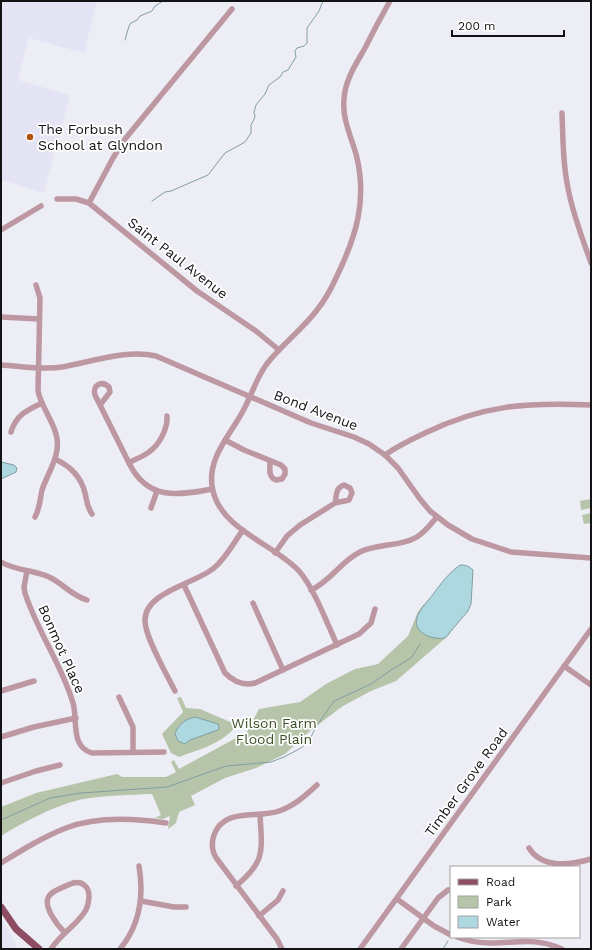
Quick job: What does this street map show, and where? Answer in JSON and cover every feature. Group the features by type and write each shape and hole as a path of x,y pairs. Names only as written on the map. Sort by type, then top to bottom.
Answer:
{"main road":[{"path":"1,906 16,929 39,949"}],"street":[{"path":"337,645 305,579 296,568 243,530 222,511 212,489 212,475 213,463 242,413 262,371 279,350 307,322 325,300 352,244 356,231 360,189 356,155 345,120 343,102 344,93 349,77 390,1"},
{"path":"89,203 122,143 232,9"},
{"path":"562,113 563,148 569,195 591,263"},
{"name":"Saint Paul Avenue","path":"57,198 76,199 89,203 197,291 256,331 279,350"},
{"path":"1,230 41,206"},
{"path":"35,517 39,509 42,490 55,459 57,444 56,434 38,391 40,298 36,285"},
{"path":"1,317 39,319"},
{"name":"Bond Avenue","path":"1,365 39,368 61,367 127,355 150,354 177,364 322,427 354,437 369,444 398,468 420,499 437,517 472,539 504,551 591,558"},
{"path":"11,432 17,418 42,403"},
{"path":"384,455 400,445 446,423 494,409 523,404 541,403 591,405"},
{"path":"100,405 128,463 132,470 143,481 157,491 185,494 212,489"},
{"path":"128,463 145,455 155,446 166,426 167,416"},
{"path":"225,440 270,461"},
{"path":"55,459 68,466 76,473 82,484 87,506 92,514"},
{"path":"151,508 157,491"},
{"path":"276,553 292,531 335,503"},
{"path":"311,590 324,583 356,554 371,548 415,538 437,517"},
{"path":"175,691 147,633 144,618 147,610 156,598 204,576 214,568 243,530"},
{"path":"1,562 12,567 48,577 70,592 87,600"},
{"name":"Bonmot Place","path":"27,571 25,594 67,687 74,706 78,741 80,746 88,752 97,753 164,752"},
{"path":"184,585 222,668 229,677 236,682 250,684 337,645 364,631 371,623 375,609"},
{"path":"253,603 283,670"},
{"name":"Timber Grove Road","path":"360,949 591,629"},
{"path":"564,666 591,685"},
{"path":"1,690 34,681"},
{"path":"119,697 132,723 132,752"},
{"path":"1,737 34,727 76,718"},
{"path":"1,783 36,771 60,765"},
{"path":"282,949 277,939 214,855 212,848 214,834 219,826 228,819 240,816 260,815 285,809 297,802 317,785"},
{"path":"236,886 253,871 259,858 262,843 260,815"},
{"path":"1,863 42,839 74,826 118,819 166,823"},
{"path":"529,848 534,855 554,863 571,864 591,860"},
{"path":"120,949 135,925 141,901 142,889 139,866"},
{"path":"51,949 84,914 88,905 88,891 85,885 80,882 73,883 53,892 48,897 48,908 55,921 65,933"},
{"path":"401,949 438,898 448,890"},
{"path":"259,916 278,900 283,891"},
{"path":"396,899 450,934"},
{"path":"141,901 174,907 186,906"},
{"path":"460,938 481,946 528,941 545,943 562,949"}],"shaded area":[{"name":"The Forbush School at Glyndon","path":"1,1 97,1 84,53 29,38 18,80 70,95 44,193 1,180"},
{"path":"1,917 10,932 18,949 1,949"}],"green space":[{"path":"591,499 591,508 581,510 580,501"},
{"path":"591,513 591,523 584,524 582,515"},
{"name":"Wilson Farm Flood Plain","path":"431,599 460,615 449,635 396,681 371,691 343,706 311,730 285,754 256,768 225,778 191,796 195,805 179,812 176,823 168,829 170,816 163,819 155,818 161,815 152,794 127,795 74,801 30,819 1,836 1,807 36,793 117,774 122,777 166,777 176,772 171,762 174,760 179,769 247,732 259,709 300,702 326,684 355,669 378,664 408,636 418,612 423,605"},
{"path":"181,697 186,708 200,709 235,724 236,726 217,742 203,748 179,757 171,753 162,734 183,712 177,698"}],"water":[{"path":"1,462 14,465 17,468 16,472 1,479"},
{"path":"460,565 467,566 473,570 471,604 468,611 445,638 434,638 424,634 416,624 419,613 443,581"},
{"path":"195,717 218,724 218,730 190,740 185,744 178,741 175,734 178,728 185,721"}],"waterway":[{"path":"125,40 131,23 137,20 140,16 152,11 155,6 163,1"},
{"path":"152,201 165,192 171,191 208,175 225,153 245,142 251,133 251,125 255,117 254,112 256,105 265,94 269,85 280,77 283,72 288,70 296,57 295,51 297,48 304,46 307,43 307,28 319,11 323,1"},
{"path":"1,820 50,798 81,793 167,787 226,766 271,762 284,757 301,748 309,741 316,727 334,701 371,684 411,658 420,644"},
{"path":"443,949 448,941"}],"place":[{"name":"The Forbush School at Glyndon","path":"30,137"}]}
